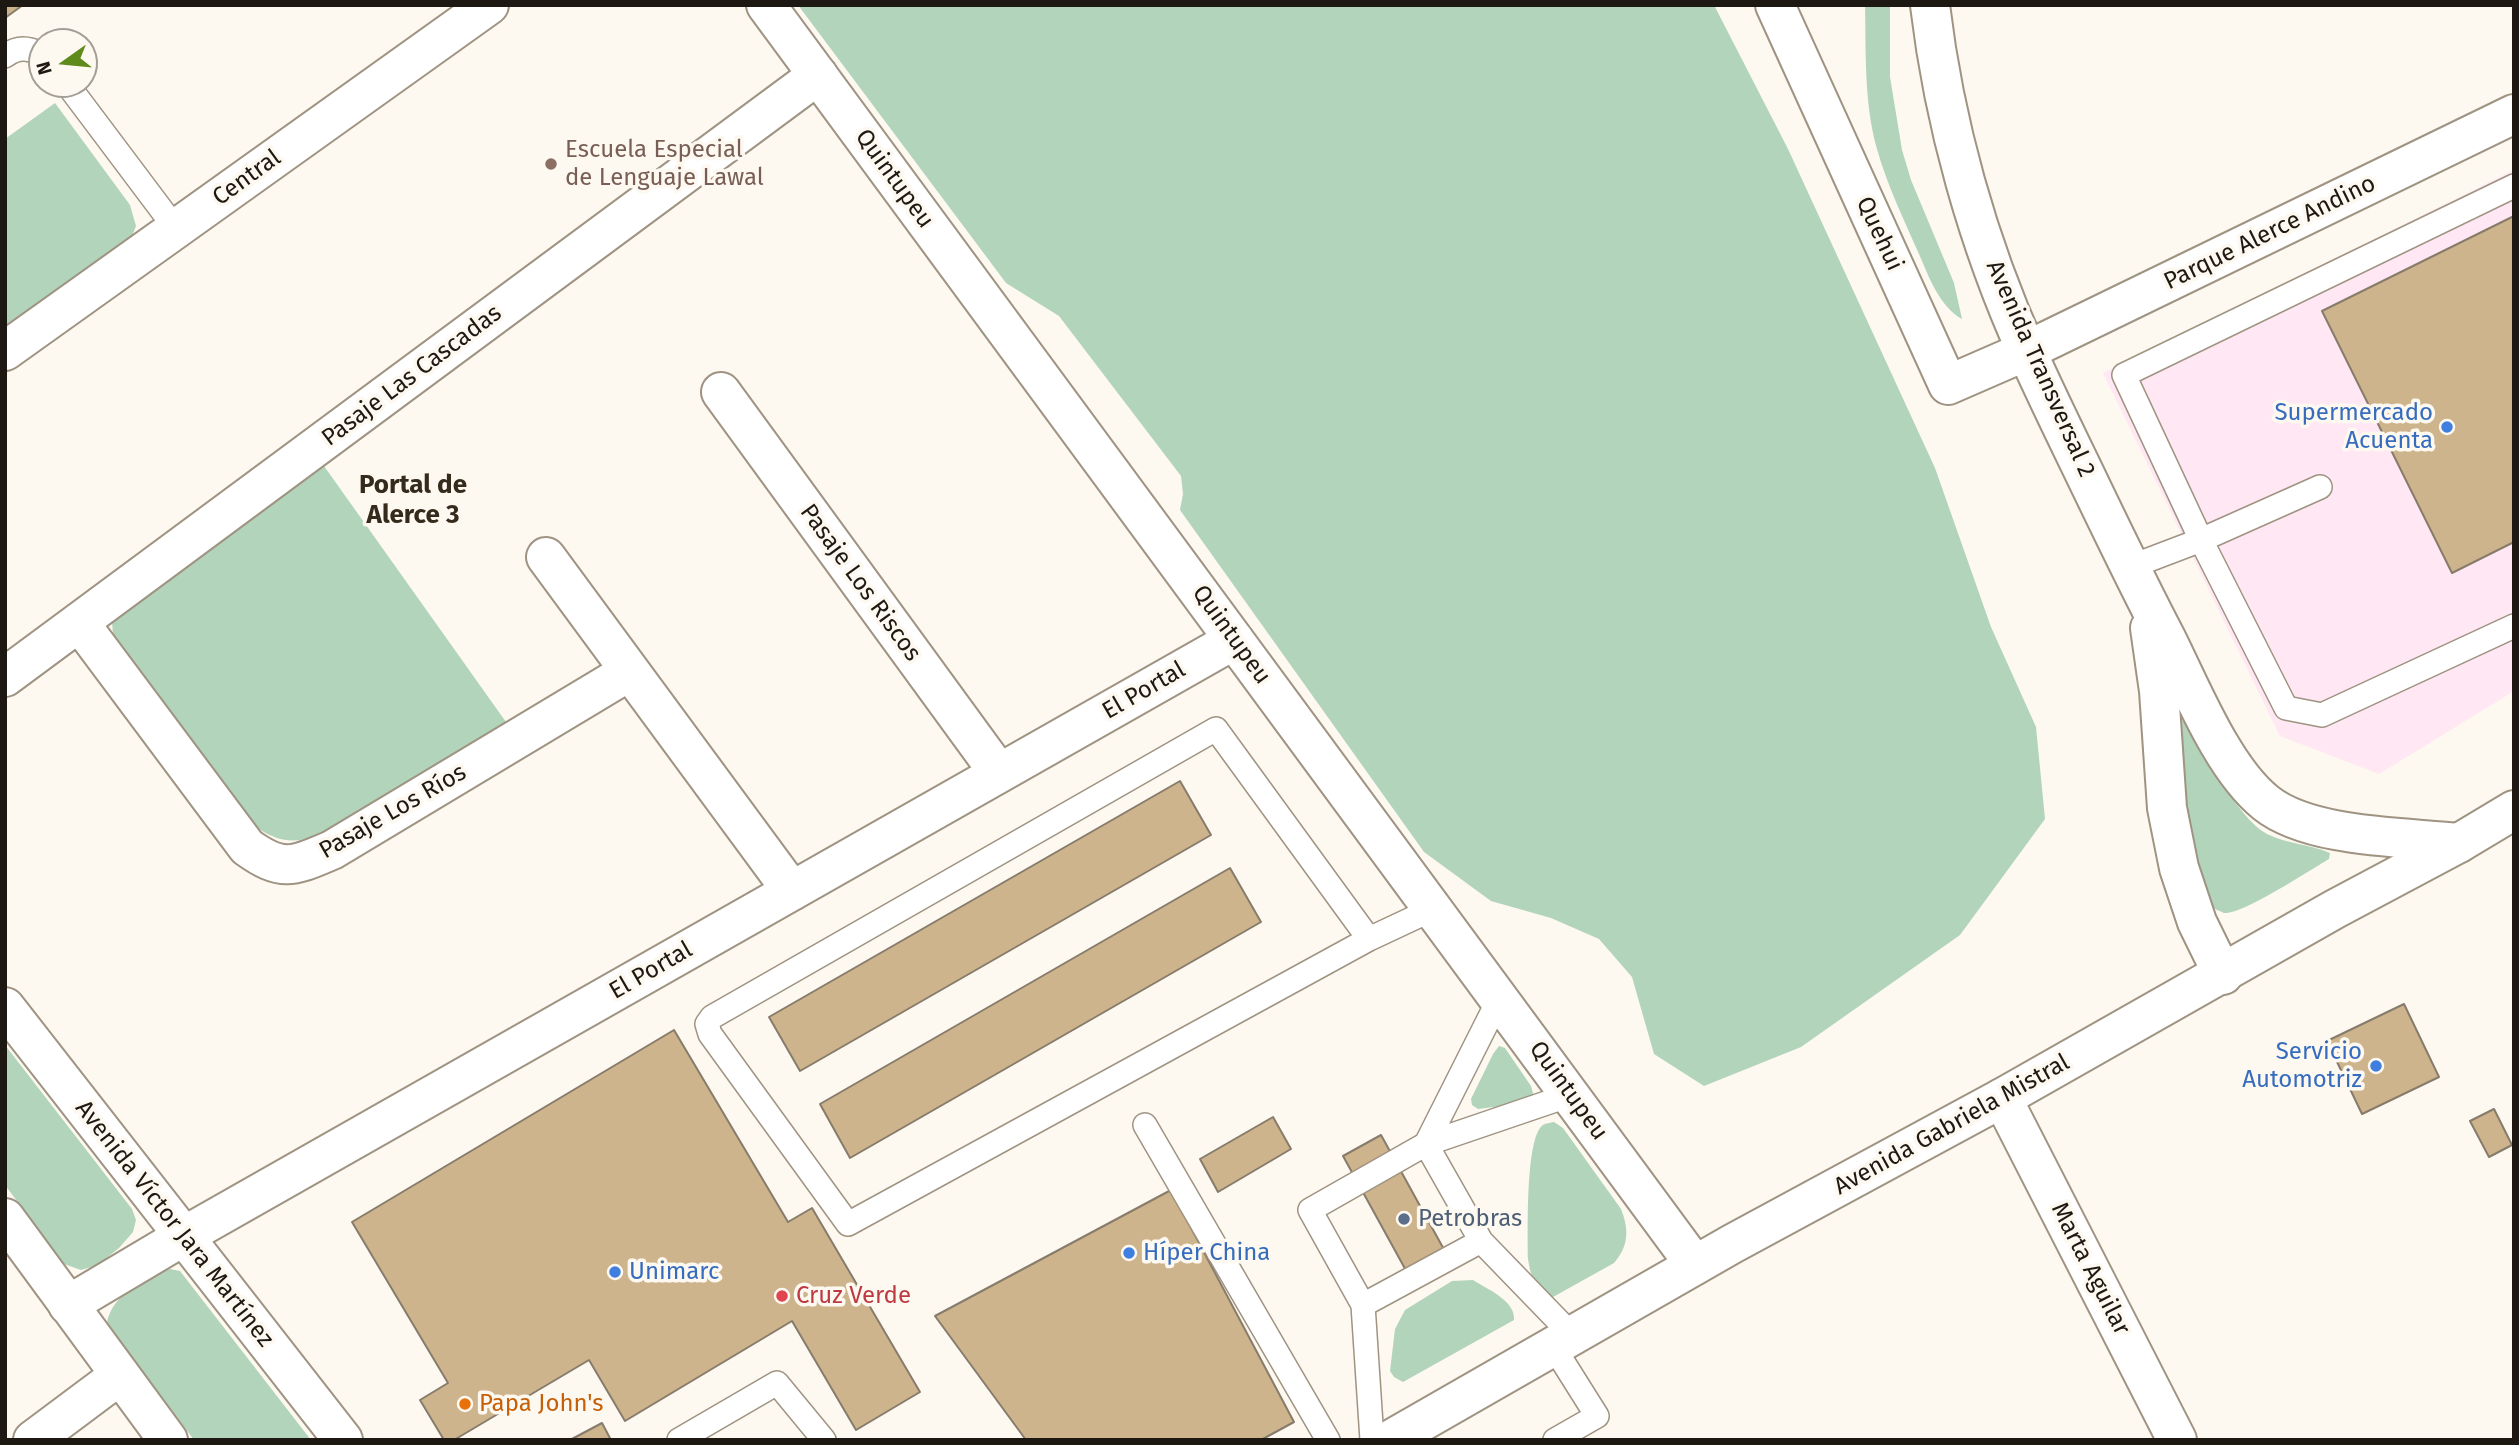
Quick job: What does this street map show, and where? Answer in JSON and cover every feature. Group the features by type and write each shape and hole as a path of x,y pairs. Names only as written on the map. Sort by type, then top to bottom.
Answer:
{"street":[{"name":"Central","path":"5,351 489,5"},
{"name":"Quintupeu","path":"766,5 1695,1265"},
{"name":"Quehui","path":"1775,5 1948,385 2026,351"},
{"name":"Avenida Transversal 2","path":"1930,5 1944,89 1971,198 1996,276 2026,351 2130,567 2221,745 2249,786 2265,803 2284,815 2344,831 2459,843"},
{"name":"Pasaje Las Cascadas","path":"5,677 818,75"},
{"name":"Parque Alerce Andino","path":"2026,351 2514,114"},
{"name":"Pasaje Los Riscos","path":"721,392 999,774"},
{"path":"546,557 792,891"},
{"name":"Avenida Transversal 2","path":"2147,601 2159,691 2167,808 2176,856 2197,922 2223,975"},
{"name":"Pasaje Los Ríos","path":"79,622 247,847 266,861 286,865 306,861 332,850 630,671"},
{"name":"El Portal","path":"68,1305 184,1236 1234,639"},
{"name":"Avenida Gabriela Mistral","path":"1390,1440 1695,1265 2002,1098 2514,810"},
{"name":"Avenida Víctor Jara Martínez","path":"5,1007 343,1440"},
{"name":"Marta Aguilar","path":"2002,1098 2177,1440"},
{"path":"5,1219 168,1440"},
{"path":"33,1440 120,1375"}],"lane":[{"path":"5,56 12,51 28,48"},
{"path":"78,98 176,229"},
{"path":"2514,186 2124,375 2286,708 2322,715 2514,626"},
{"path":"2130,567 2202,540 2320,486"},
{"path":"1369,939 1216,729 712,1017 708,1024 710,1034 848,1224 1369,939 1433,909"},
{"path":"1426,1144 1499,999"},
{"path":"1372,1440 1363,1305 1310,1210 1426,1144 1570,1095"},
{"path":"1145,1125 1328,1440"},
{"path":"1426,1144 1481,1241 1562,1341 1597,1416 1555,1440"},
{"path":"1363,1305 1481,1241"},
{"path":"679,1440 777,1382 824,1440"}],"shaded area":[{"path":"2514,170 2514,691 2379,774 2280,736 2103,373"}],"green space":[{"path":"798,5 1714,5 1788,149 1935,468 1991,627 2036,727 2045,819 1960,935 1801,1047 1704,1086 1654,1054 1632,977 1599,939 1551,918 1491,901 1424,852 1180,510 1183,494 1181,476 1059,316 1006,283"},
{"path":"1865,5 1890,5 1890,77 1902,150 1911,180 1954,283 1962,319 1947,307 1931,281 1881,162 1868,96"},
{"path":"55,103 130,205 136,226 132,236 5,326 5,139"},
{"path":"324,466 506,722 325,833 307,839 291,840 275,837 259,829 113,635 112,622 116,610"},
{"path":"2184,718 2232,798 2255,825 2275,837 2330,853 2329,859 2276,891 2233,912 2224,913 2210,906 2196,874 2192,848 2184,762"},
{"path":"5,1045 132,1209 136,1220 133,1232 98,1265 81,1270 64,1264 5,1185"},
{"path":"1499,1046 1505,1048 1531,1086 1534,1097 1525,1103 1478,1109 1472,1105 1471,1099"},
{"path":"1554,1122 1563,1128 1621,1209 1626,1237 1623,1250 1614,1263 1553,1297 1542,1291 1532,1277 1528,1259 1528,1230 1533,1148 1537,1133 1543,1125"},
{"path":"170,1269 180,1271 311,1440 194,1440 107,1323 115,1304 131,1288"},
{"path":"1473,1280 1506,1301 1514,1320 1403,1382 1394,1377 1390,1371 1395,1329 1405,1310 1452,1281"}],"building":[{"path":"5,5 23,5 5,18"},
{"name":"Supermercado Acuenta","path":"2514,216 2514,542 2452,573 2322,311"},
{"path":"1180,781 1211,835 800,1071 769,1017"},
{"path":"1230,868 1261,922 850,1158 820,1104"},
{"path":"2404,1004 2439,1077 2362,1114 2327,1041"},
{"name":"Unimarc","path":"674,1030 788,1222 812,1208 920,1392 856,1430 792,1321 625,1421 589,1360 454,1440 444,1440 420,1400 448,1383 352,1222"},
{"path":"2494,1109 2512,1145 2489,1157 2470,1121"},
{"path":"1273,1117 1291,1149 1218,1192 1200,1159"},
{"path":"1381,1135 1452,1264 1414,1285 1343,1156"},
{"name":"Híper China","path":"1171,1190 1294,1422 1261,1440 1026,1440 935,1316"},
{"path":"602,1423 611,1440 570,1440"}],"place":[{"name":"Escuela Especial de Lenguaje Lawal","path":"551,164"},
{"name":"Supermercado Acuenta","path":"2447,427"},
{"name":"Servicio Automotriz","path":"2376,1066"},
{"name":"Petrobras","path":"1404,1219"},
{"name":"Híper China","path":"1129,1253"},
{"name":"Unimarc","path":"615,1272"},
{"name":"Cruz Verde","path":"782,1296"},
{"name":"Papa John's","path":"465,1404"}],"district":[{"name":"Portal de Alerce 3","path":"413,501"}]}
